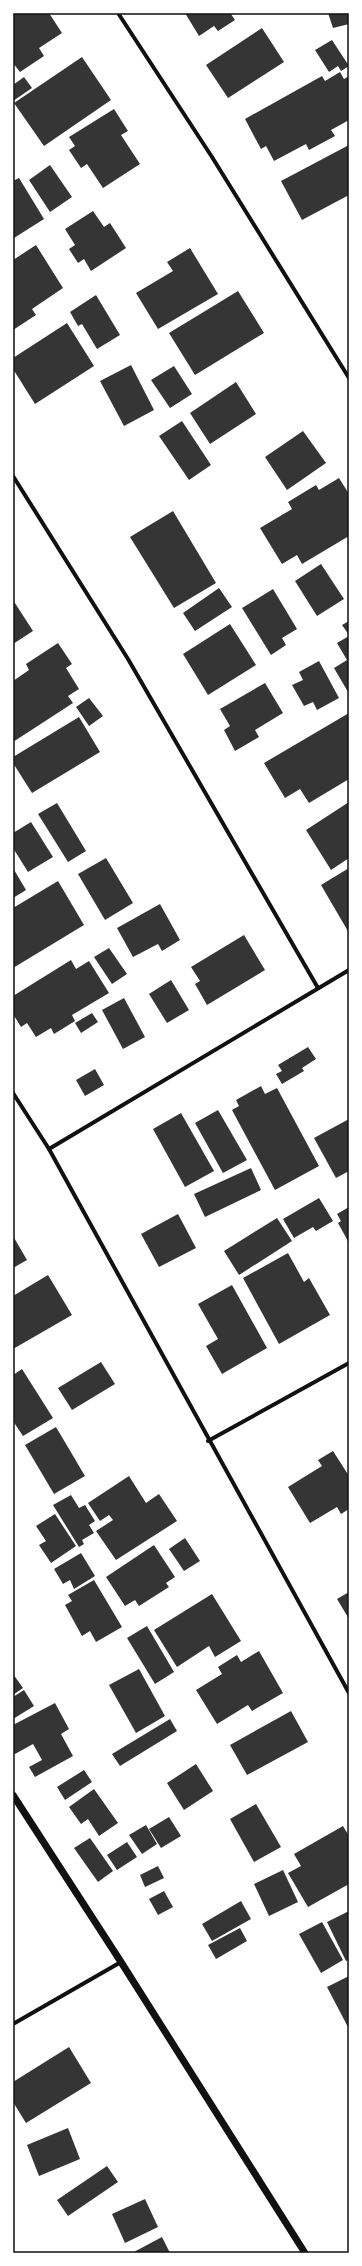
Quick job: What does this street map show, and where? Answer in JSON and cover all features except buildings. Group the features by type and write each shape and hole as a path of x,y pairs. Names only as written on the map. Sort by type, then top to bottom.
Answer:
{"street":[{"path":"118,13 212,157 349,378"},
{"path":"13,476 128,659 318,988"},
{"path":"49,1149 349,970"},
{"path":"13,1093 49,1149 208,1441 349,1693"},
{"path":"208,1441 349,1363"},
{"path":"13,1795 121,1962 305,2253"},
{"path":"13,2024 121,1962"}]}
